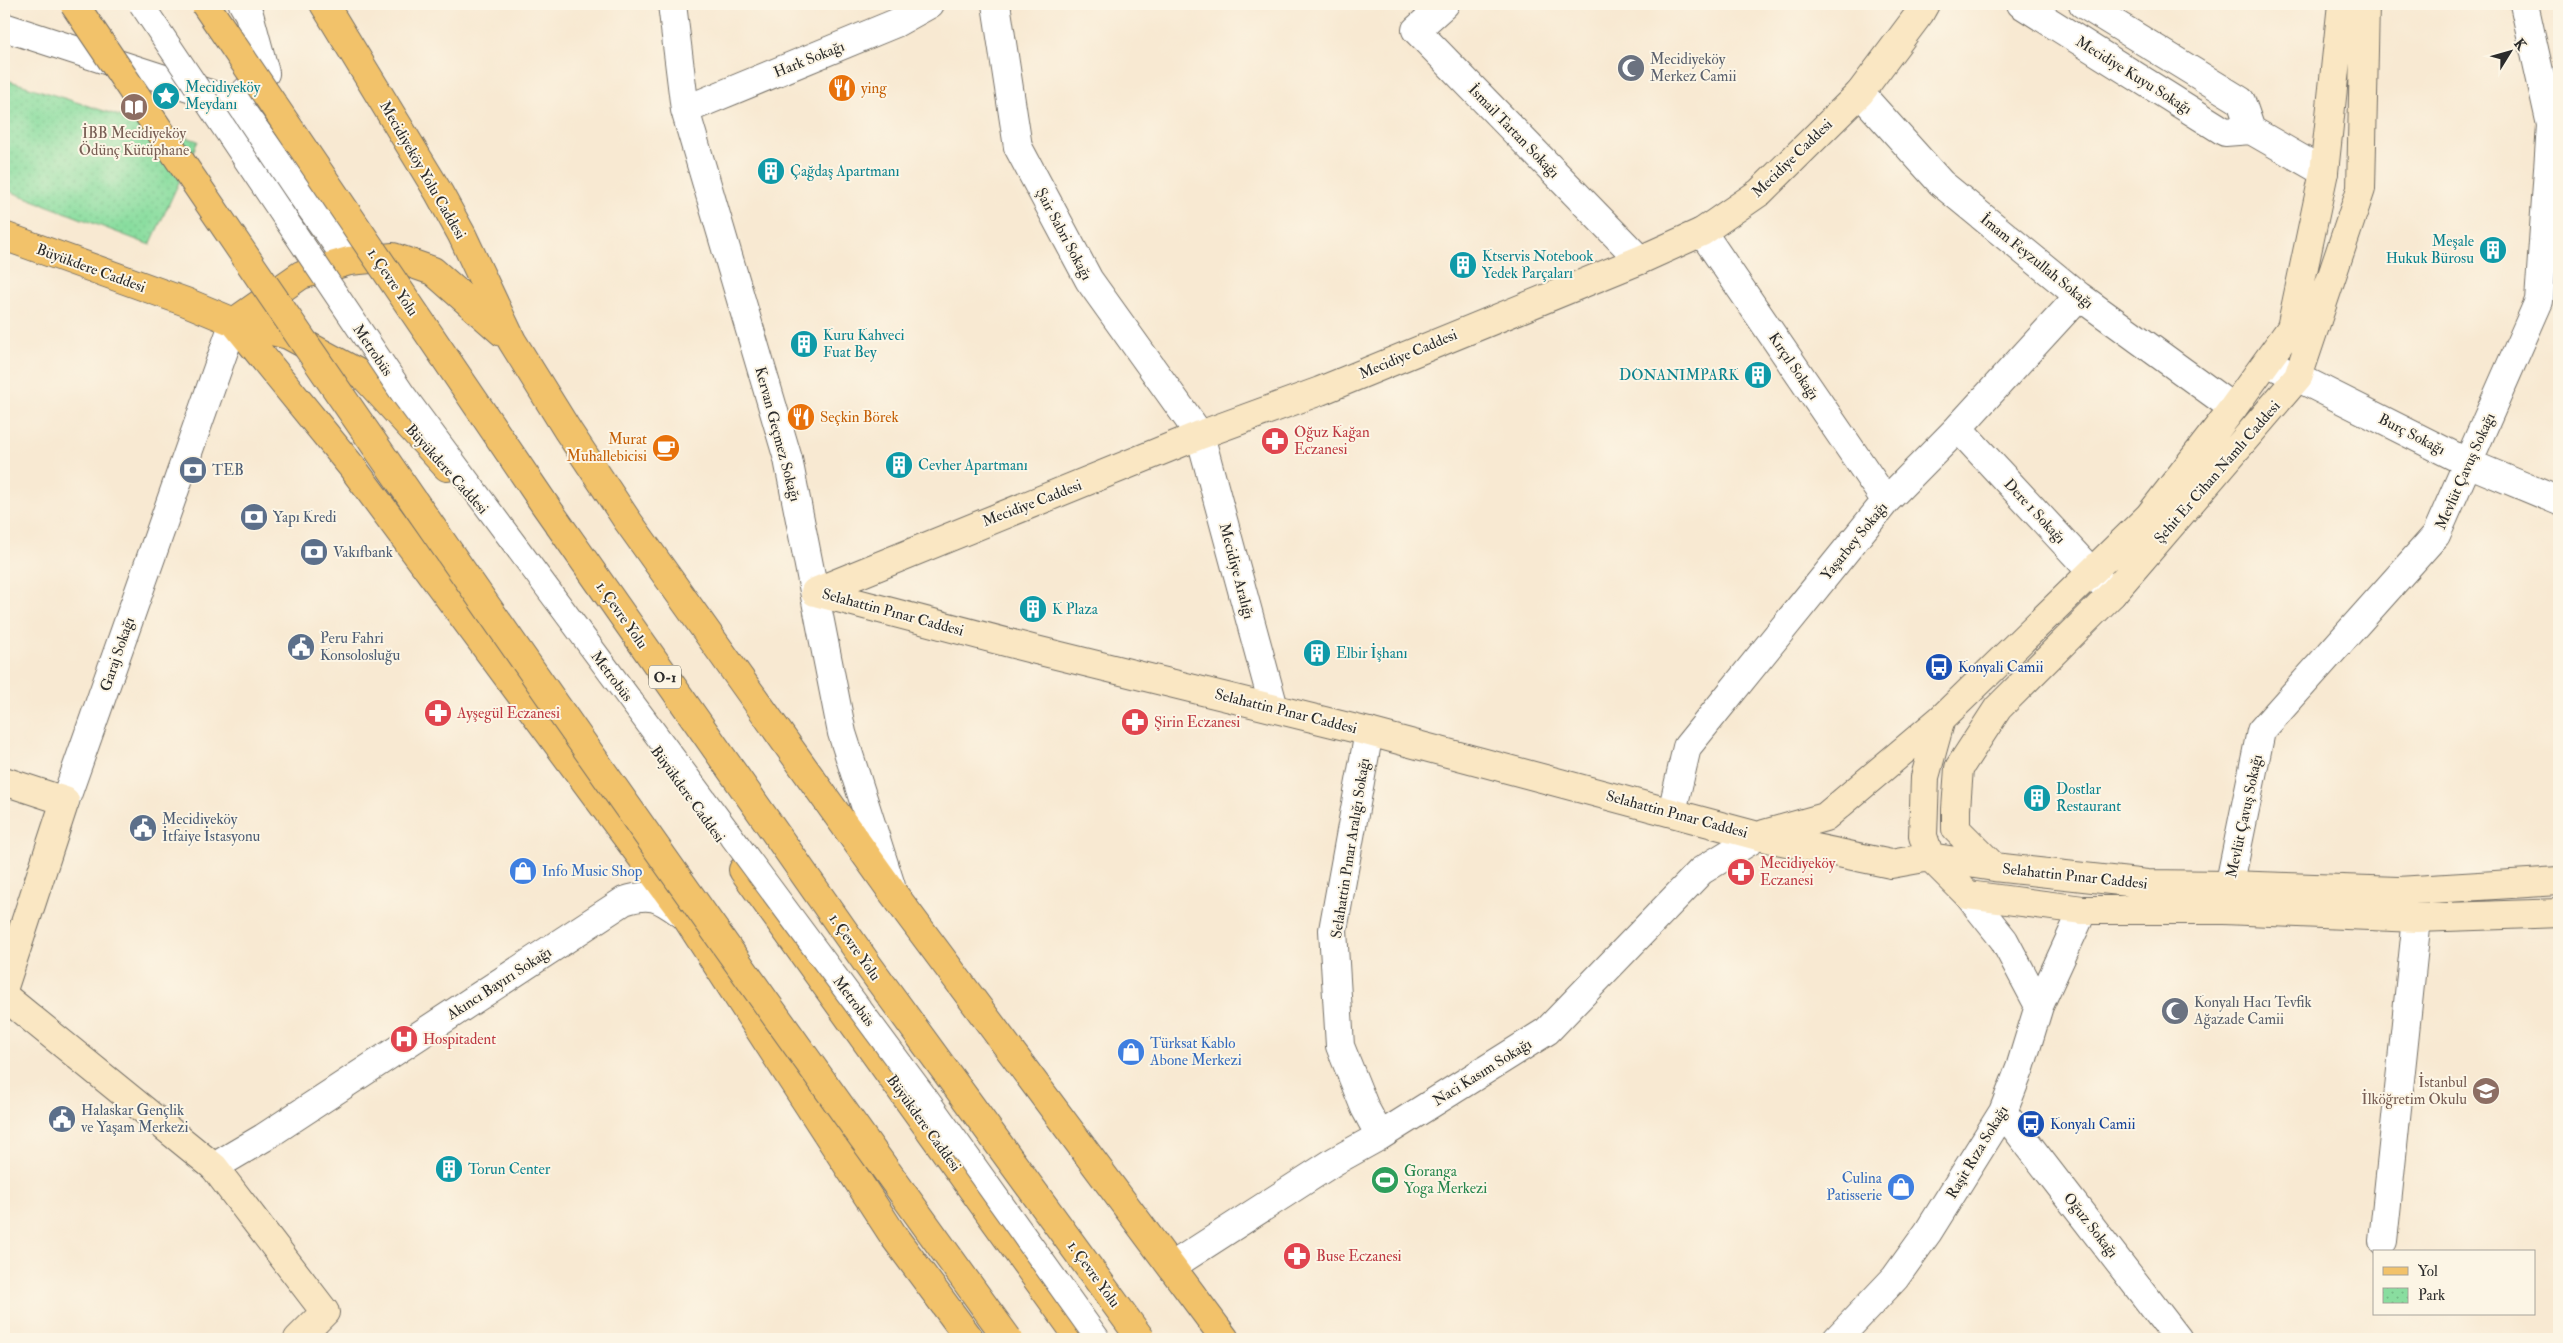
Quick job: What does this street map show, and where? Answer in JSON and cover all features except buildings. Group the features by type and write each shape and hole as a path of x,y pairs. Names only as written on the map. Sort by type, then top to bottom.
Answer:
{"main road":[{"path":"74,4 527,665 802,1054 1008,1339"},
{"name":"1. Çevre Yolu","path":"205,4 545,505 868,965 1141,1339"},
{"name":"Mecidiyeköy Yolu Caddesi","path":"324,4 443,202 512,341"},
{"name":"Büyükdere Caddesi","path":"4,236 186,302 234,322 288,335 364,376 478,500 1080,1339"},
{"path":"234,322 301,275 349,261 392,257 433,271 512,341 568,431 627,520 893,893 1225,1339"},
{"name":"Büyükdere Caddesi","path":"234,322 352,467 686,917 895,1238 970,1339"}],"street":[{"path":"235,102 265,72 249,14 243,4"},
{"name":"Kervan Geçmez Sokağı","path":"672,4 685,110 788,459 842,733 893,893"},
{"name":"Hark Sokağı","path":"685,110 896,23 930,4"},
{"name":"Şair Sabri Sokağı","path":"996,4 1018,147 1089,280 1200,435"},
{"name":"İsmail Tartan Sokağı","path":"1445,4 1416,30 1640,260"},
{"name":"Mecidiye Caddesi","path":"815,592 1200,435 1320,391 1640,260 1702,232 1760,192 1860,94 1925,4"},
{"name":"Mecidiye Kuyu Sokağı","path":"2021,4 2225,132 2251,130"},
{"path":"2083,4 2241,102 2251,130 2324,172"},
{"name":"Şehit Er Cihan Namlı Caddesi","path":"1758,836 1826,817 1941,719 2149,516 2233,408 2291,328 2324,172 2342,4"},
{"name":"Şehit Er Cihan Namlı Caddesi","path":"1994,867 1956,829 1959,768 1998,708 2112,594 2298,377 2361,189 2365,4"},
{"name":"Mevlüt Çavuş Sokağı","path":"2230,885 2261,731 2436,535 2539,301 2551,241 2551,124 2524,4"},
{"path":"4,27 235,102 349,261"},
{"name":"İmam Feyzullah Sokağı","path":"1860,94 1941,183 2080,296 2148,348 2233,408"},
{"name":"Kırçıl Sokağı","path":"1702,232 1886,500"},
{"name":"Yaşarbey Sokağı","path":"1672,812 1687,748 1886,500 1958,428 2080,296"},
{"name":"Garaj Sokağı","path":"4,987 65,801 234,322"},
{"name":"Burç Sokağı","path":"2266,362 2468,462 2559,501"},
{"name":"Dere 1 Sokağı","path":"1958,428 2112,594"},
{"name":"Mecidiye Aralığı","path":"1200,435 1274,708"},
{"name":"Selahattin Pınar Caddesi","path":"815,592 1036,650 1369,732 1758,836 1891,864 1930,857 1994,867 2147,884 2230,885 2417,918 2559,913"},
{"path":"1941,719 1924,786 1923,836 1930,857 1968,894 2004,940 2039,1006"},
{"name":"Selahattin Pınar Aralığı Sokağı","path":"1369,732 1333,930 1340,1046 1365,1108 1380,1136"},
{"path":"4,781 65,801"},
{"name":"Naci Kasım Sokağı","path":"1172,1266 1334,1161 1380,1136 1547,1031 1701,871 1758,836"},
{"name":"Selahattin Pınar Caddesi","path":"1968,894 2083,910 2230,885 2324,901 2398,891 2559,881"},
{"name":"Akıncı Bayırı Sokağı","path":"214,1167 263,1138 624,901 640,896 657,897 686,917"},
{"name":"Raşit Rıza Sokağı","path":"1837,1339 1895,1278 1928,1232 2002,1112 2020,1068 2039,1006 2083,910"},
{"path":"2383,1241 2417,918"},
{"path":"4,996 214,1167 325,1312 298,1339"},
{"name":"Oğuz Sokağı","path":"2002,1112 2143,1290 2178,1339"}],"lane":[{"name":"Metrobüs","path":"141,4 403,394 923,1094 1098,1339"}],"green space":[{"path":"4,79 198,141 150,245 4,189"}],"place":[{"name":"Mecidiyeköy Merkez Camii","path":"1631,68"},
{"name":"ying","path":"842,88"},
{"name":"Mecidiyeköy Meydanı","path":"166,96"},
{"name":"İBB Mecidiyeköy Ödünç Kütüphane","path":"134,107"},
{"name":"Çağdaş Apartmanı","path":"771,171"},
{"name":"Meşale Hukuk Bürosu","path":"2493,250"},
{"name":"Ktservis Notebook Yedek Parçaları","path":"1463,265"},
{"name":"Kuru Kahveci Fuat Bey","path":"804,344"},
{"name":"DONANIMPARK","path":"1758,375"},
{"name":"Seçkin Börek","path":"801,417"},
{"name":"Oğuz Kağan Eczanesi","path":"1275,441"},
{"name":"Murat Muhallebicisi","path":"666,448"},
{"name":"Cevher Apartmanı","path":"899,465"},
{"name":"TEB","path":"193,470"},
{"name":"Yapı Kredi","path":"254,517"},
{"name":"Vakıfbank","path":"314,552"},
{"name":"K Plaza","path":"1033,609"},
{"name":"Peru Fahri Konsolosluğu","path":"301,647"},
{"name":"Elbir İşhanı","path":"1317,653"},
{"name":"Konyali Camii","path":"1939,667"},
{"name":"Ayşegül Eczanesi","path":"438,713"},
{"name":"Şirin Eczanesi","path":"1135,722"},
{"name":"Dostlar Restaurant","path":"2037,798"},
{"name":"Mecidiyeköy İtfaiye İstasyonu","path":"143,828"},
{"name":"Info Music Shop","path":"523,871"},
{"name":"Mecidiyeköy Eczanesi","path":"1741,872"},
{"name":"Konyalı Hacı Tevfik Ağazade Camii","path":"2175,1011"},
{"name":"Hospitadent","path":"404,1039"},
{"name":"Türksat Kablo Abone Merkezi","path":"1131,1052"},
{"name":"İstanbul İlköğretim Okulu","path":"2486,1091"},
{"name":"Halaskar Gençlik ve Yaşam Merkezi","path":"62,1119"},
{"name":"Konyalı Camii","path":"2031,1124"},
{"name":"Torun Center","path":"449,1169"},
{"name":"Goranga Yoga Merkezi","path":"1385,1180"},
{"name":"Culina Patisserie","path":"1901,1187"},
{"name":"Buse Eczanesi","path":"1297,1256"}]}
